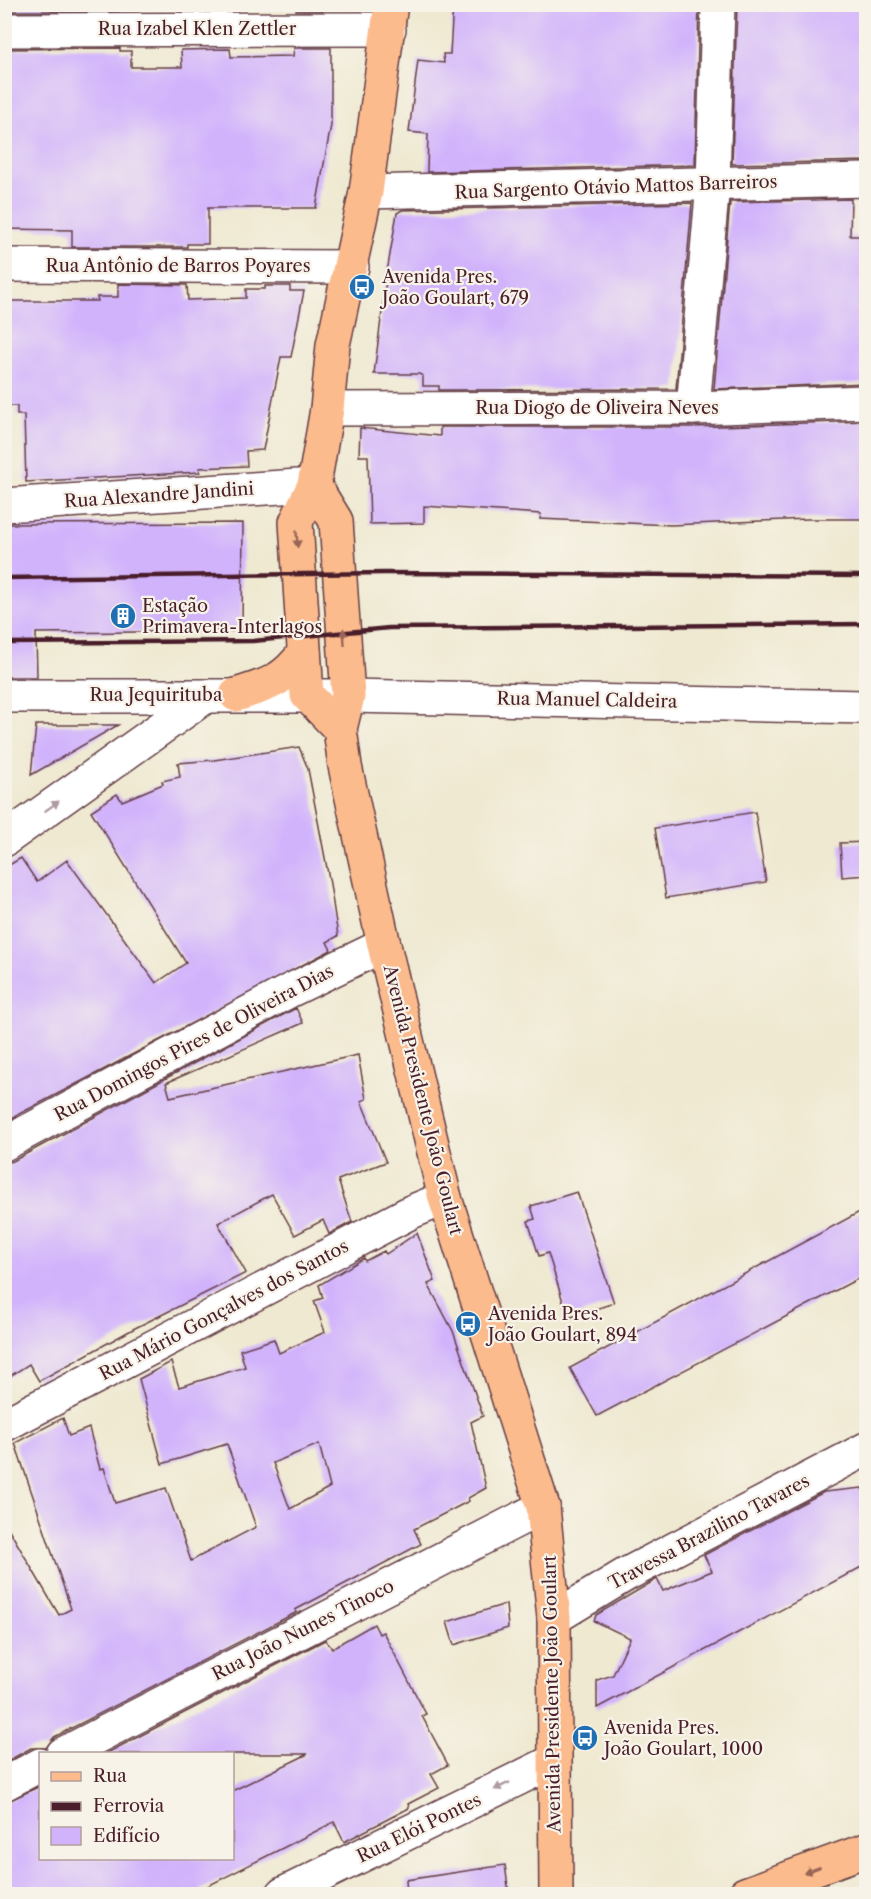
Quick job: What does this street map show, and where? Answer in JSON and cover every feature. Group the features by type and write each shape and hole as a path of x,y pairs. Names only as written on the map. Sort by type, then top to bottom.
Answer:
{"main road":[{"path":"340,729 307,695 296,522 314,485 327,409 333,345 352,267 366,192 390,17"},
{"name":"Avenida Presidente João Goulart","path":"314,485 336,521 348,696 340,729 345,766 384,945 445,1198 543,1507 554,1618 556,1894"},
{"path":"221,695 276,682 293,668 304,653"},
{"path":"745,1894 867,1850"}],"street":[{"path":"693,408 713,183 718,4"},
{"name":"Rua Izabel Klen Zettler","path":"4,30 390,17"},
{"name":"Rua Sargento Otávio Mattos Barreiros","path":"366,192 400,193 867,180"},
{"name":"Rua Antônio de Barros Poyares","path":"4,265 352,267"},
{"name":"Rua Diogo de Oliveira Neves","path":"327,409 693,408 867,402"},
{"name":"Rua Alexandre Jandini","path":"4,505 314,485"},
{"path":"4,840 221,695"},
{"name":"Rua Manuel Caldeira","path":"307,695 867,707"},
{"name":"Rua Jequirituba","path":"4,696 307,695"},
{"name":"Rua Domingos Pires de Oliveira Dias","path":"4,1144 289,991 384,945"},
{"name":"Rua Mário Gonçalves dos Santos","path":"4,1425 411,1212 445,1198"},
{"name":"Travessa Brazilino Tavares","path":"554,1618 625,1575 867,1449"},
{"name":"Rua João Nunes Tinoco","path":"67,1752 543,1507"},
{"name":"Rua Elói Pontes","path":"283,1894 554,1761"},
{"path":"4,1784 39,1766"}],"building":[{"path":"5,4 119,4 119,11 5,11"},
{"path":"296,4 322,4 322,10 296,10"},
{"path":"453,4 699,4 695,165 427,172 428,134 409,132 418,60 444,63 443,54 450,54"},
{"path":"737,4 867,4 867,161 732,164"},
{"path":"120,48 120,51 131,51 131,67 182,67 181,50 230,49 231,57 293,56 294,48 331,48 331,125 316,208 208,208 208,244 187,244 187,247 72,247 72,230 4,229 5,49"},
{"path":"851,199 850,236 867,236 867,383 714,389 730,202"},
{"path":"692,203 676,389 439,390 439,386 423,386 423,376 419,374 374,374 397,213 402,210"},
{"path":"118,284 187,285 188,300 246,298 246,289 265,289 265,286 290,286 290,291 304,291 291,357 281,357 263,450 246,451 247,466 199,468 200,472 26,482 24,415 17,415 17,406 4,406 4,301 98,301 97,297 118,297"},
{"path":"867,421 867,519 807,519 671,525 540,519 541,514 424,506 424,523 370,524 368,456 359,456 360,428 440,436 440,427 693,427"},
{"path":"243,523 242,631 36,633 37,677 4,677 4,524"},
{"path":"36,725 118,725 31,775"},
{"path":"299,747 308,769 330,884 338,936 327,942 331,950 4,1122 4,868 21,858 37,882 67,860 156,983 186,963 91,811 117,794 122,801 163,784 162,781 180,777 178,763"},
{"path":"755,812 766,882 666,898 655,828"},
{"path":"867,842 867,875 842,877 840,843"},
{"path":"296,1008 303,1023 166,1083 170,1097 358,1055 366,1099 361,1101 386,1162 338,1180 352,1222 329,1234 323,1220 295,1235 272,1194 218,1223 246,1273 135,1328 39,1381 29,1364 4,1380 4,1163 13,1161"},
{"path":"577,1192 614,1303 568,1318 548,1253 539,1256 528,1221 535,1219 531,1206"},
{"path":"867,1208 867,1274 597,1416 570,1368"},
{"path":"417,1233 435,1281 428,1284 453,1331 483,1416 471,1422 486,1488 468,1498 469,1501 414,1529 421,1544 295,1610 297,1612 54,1737 46,1748 31,1748 4,1763 4,1521 59,1615 71,1609 15,1443 63,1418 69,1436 89,1428 100,1469 104,1468 115,1503 166,1488 191,1561 256,1527 227,1444 162,1464 139,1379 171,1362 179,1387 245,1367 240,1350 274,1339 279,1353 325,1332 314,1301 323,1298 319,1285 364,1258 365,1261 384,1251 386,1254","holes":["319,1444 330,1487 290,1509 273,1463"]},
{"path":"862,1488 867,1499 867,1564 597,1708 597,1680 613,1675 630,1638 594,1621 596,1615 657,1579 663,1591 712,1571 704,1555 824,1492"},
{"path":"506,1604 508,1628 454,1645 447,1622"},
{"path":"374,1624 379,1634 383,1632 426,1714 422,1716 448,1765 431,1774 439,1788 408,1804 409,1808 344,1842 334,1822 192,1894 4,1894 4,1803 39,1786 39,1860 234,1860 234,1790 308,1754 109,1752 325,1640 332,1648"},
{"path":"505,1865 509,1894 407,1894 406,1880"}],"railway":[{"path":"4,578 385,573 866,576"},
{"path":"4,643 253,641 389,628 866,624"}],"place":[{"name":"Avenida Pres. João Goulart, 679","path":"362,287"},
{"name":"Estação Primavera-Interlagos","path":"123,616"},
{"name":"Avenida Pres. João Goulart, 894","path":"468,1324"},
{"name":"Avenida Pres. João Goulart, 1000","path":"585,1738"}]}
